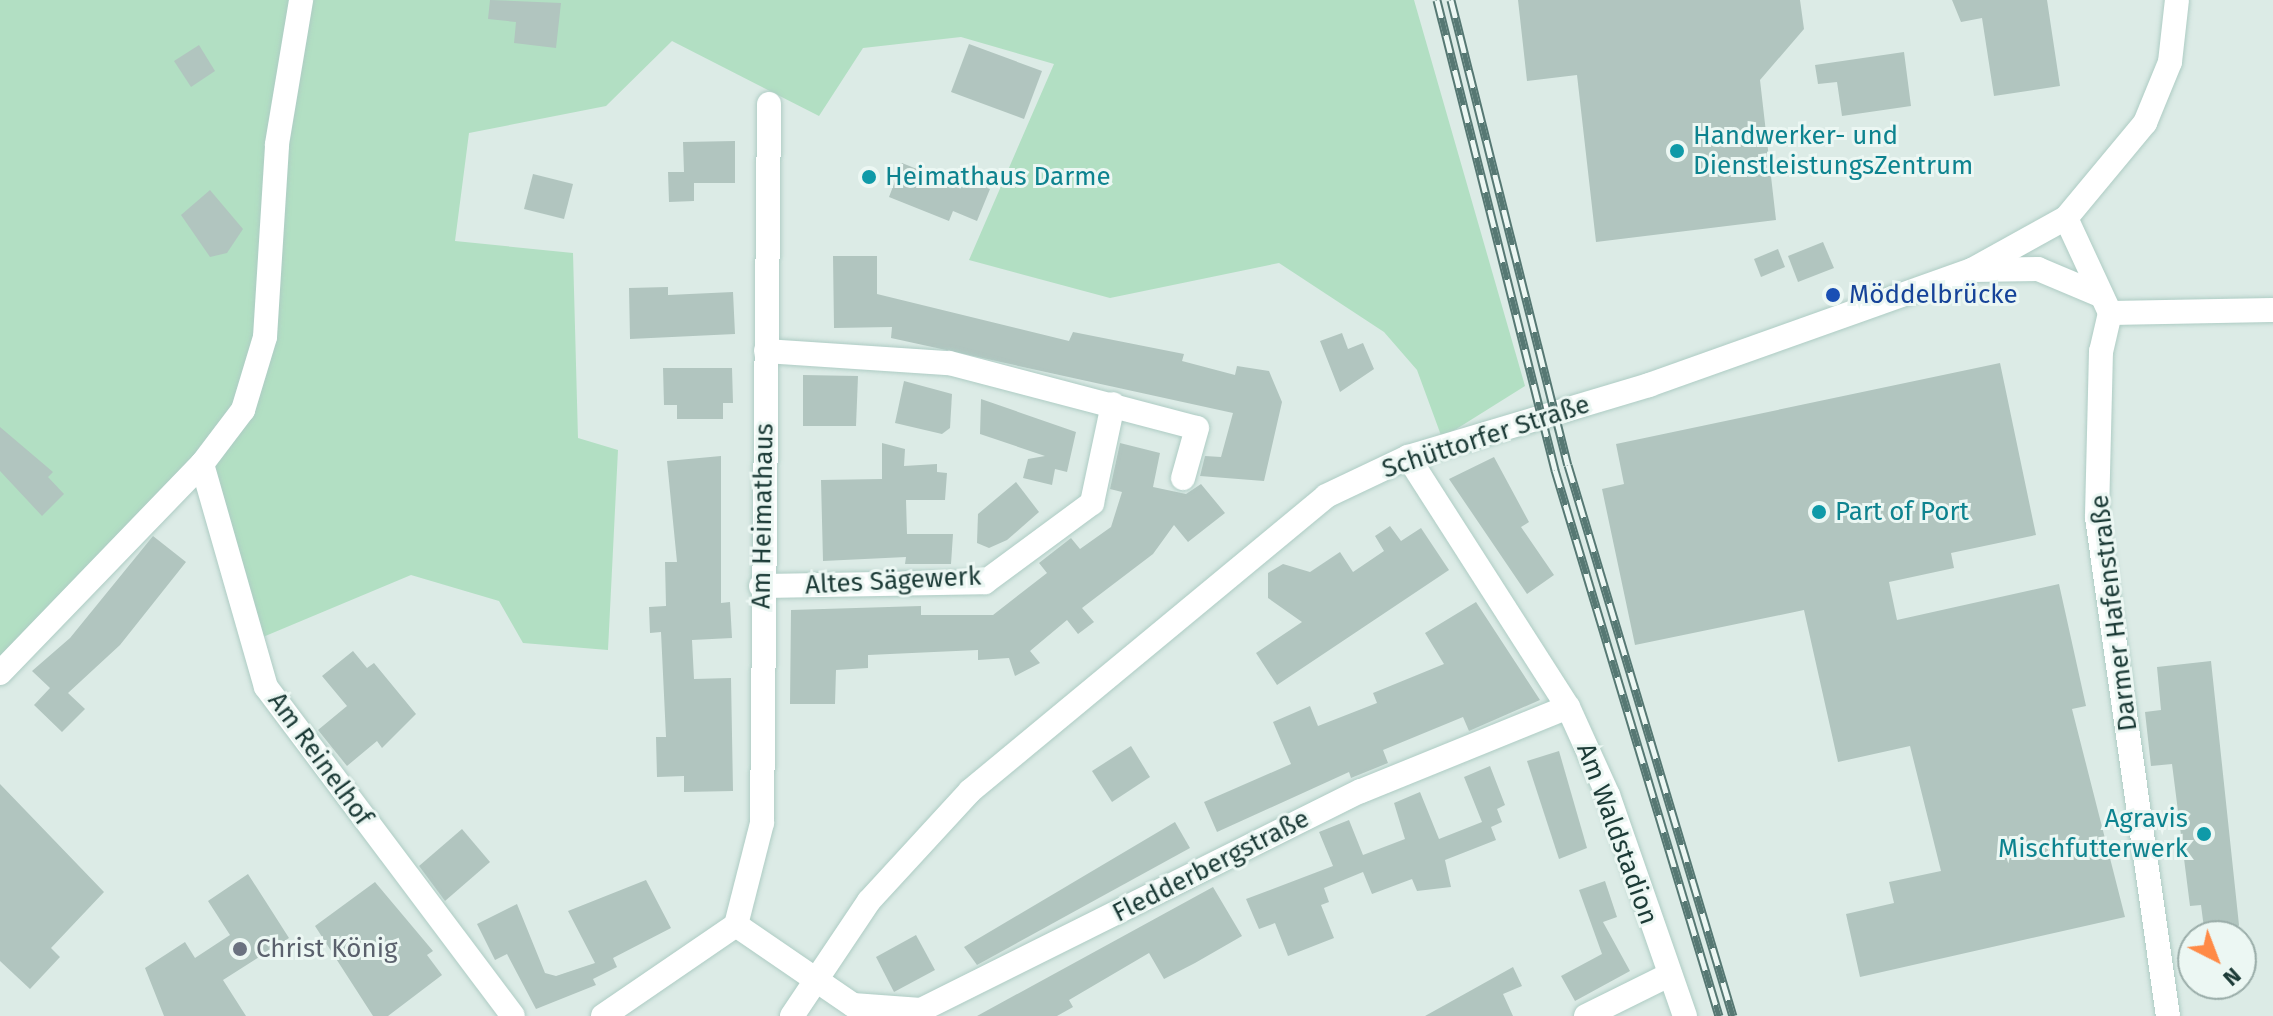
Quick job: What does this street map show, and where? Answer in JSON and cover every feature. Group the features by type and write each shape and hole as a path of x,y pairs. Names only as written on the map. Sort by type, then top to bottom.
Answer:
{"street":[{"path":"0,673 202,464 243,410 265,337 277,144 301,0"},
{"name":"Schüttorfer Straße","path":"792,1016 814,977 869,901 970,791 1291,520 1408,457 1649,385 1972,270 2066,218 2145,123 2170,62 2177,0"},
{"name":"Am Heimathaus","path":"736,925 762,823 761,586 769,104"},
{"path":"2066,218 2105,304"},
{"path":"1972,270 2038,269 2105,304 2227,313 2273,310"},
{"name":"Darmer Hafenstraße","path":"2105,304 2097,518 2168,1016"},
{"path":"766,351 949,363 1197,428 1183,478"},
{"name":"Altes Sägewerk","path":"761,586 985,582 1092,503 1113,404"},
{"name":"Am Waldstadion","path":"1408,457 1568,707 1608,795 1685,1016"},
{"name":"Am Reinelhof","path":"202,464 266,687 513,1016"},
{"name":"Fledderbergstraße","path":"852,1011 921,1010 969,991 1202,866 1568,707"},
{"path":"603,1016 736,925 814,977 852,1011"},
{"path":"1586,1016 1669,975"}],"green space":[{"path":"0,0 1414,0 1525,386 1442,438 1417,370 1384,332 1279,263 1110,298 969,260 1054,64 961,37 863,48 819,116 672,41 606,106 469,133 455,241 573,253 578,438 618,450 608,650 523,643 499,601 411,575 251,642 197,465 0,670"}],"building":[{"path":"490,0 561,3 556,48 514,43 516,22 488,19"},
{"name":"Handwerker- und DienstleistungsZentrum","path":"1518,0 1800,0 1804,29 1760,80 1776,220 1596,242 1577,75 1527,81"},
{"path":"1952,0 2047,0 2060,86 1994,96 1982,18 1961,22"},
{"path":"969,44 1042,71 1024,119 951,92"},
{"path":"199,45 215,71 191,87 174,61"},
{"path":"1904,52 1911,106 1842,116 1837,82 1818,84 1815,65"},
{"path":"735,141 735,183 694,183 694,201 669,202 668,172 684,172 683,142"},
{"path":"902,163 964,188 968,180 990,189 977,221 953,211 949,221 889,197"},
{"path":"533,174 573,184 564,219 524,209"},
{"path":"210,190 243,229 227,253 210,257 181,215"},
{"path":"1823,242 1834,268 1798,282 1788,256"},
{"path":"1778,249 1785,267 1761,277 1754,259"},
{"path":"833,256 877,256 877,294 1069,341 1073,332 1184,354 1182,361 1235,375 1237,366 1269,371 1282,402 1264,481 1200,476 1205,456 1221,457 1233,413 891,338 892,327 834,328"},
{"path":"668,287 668,295 733,292 735,334 630,339 629,288"},
{"path":"1342,333 1348,349 1363,343 1374,369 1340,392 1320,341"},
{"path":"2000,363 2036,535 1951,553 1954,568 1889,582 1897,620 2059,584 2086,706 2072,709 2125,917 1860,977 1846,914 1894,903 1889,882 1941,871 1910,746 1838,762 1804,610 1635,645 1602,489 1624,484 1616,444"},
{"path":"663,368 732,368 733,403 723,403 723,419 677,419 677,405 664,405"},
{"path":"803,375 858,376 856,426 803,426"},
{"path":"904,381 952,394 950,428 942,434 895,423"},
{"path":"981,399 1076,432 1067,472 1055,469 1052,485 1023,478 1028,459 1045,456 980,434"},
{"path":"0,427 53,472 48,477 64,494 42,516 0,471"},
{"path":"882,443 905,449 904,466 937,464 937,472 947,473 945,500 906,500 907,534 953,534 951,564 905,564 906,557 823,561 821,480 882,479"},
{"path":"1120,443 1160,453 1153,487 1186,494 1201,484 1225,513 1188,542 1174,525 1153,554 1082,608 1094,622 1078,634 1067,620 1030,651 1040,663 1015,676 1009,658 978,660 978,650 868,655 868,668 836,670 835,704 790,704 791,610 921,606 921,615 993,615 1047,573 1039,563 1071,538 1080,549 1111,527 1122,492 1110,489"},
{"path":"721,456 721,603 730,602 732,638 692,640 694,679 731,678 733,791 684,792 684,776 657,777 656,737 666,737 661,632 650,633 649,607 666,606 665,562 677,562 667,461"},
{"path":"1494,457 1529,522 1521,527 1554,575 1527,594 1449,479"},
{"path":"1016,482 1039,512 1007,540 989,548 977,543 978,514"},
{"path":"1390,526 1401,541 1421,528 1449,570 1277,685 1256,653 1302,622 1268,598 1268,573 1283,564 1310,572 1340,552 1353,572 1384,551 1375,536"},
{"path":"153,536 186,562 120,645 68,693 85,709 62,732 34,705 50,688 32,671 70,638"},
{"path":"1476,602 1540,700 1469,731 1463,717 1383,750 1388,763 1351,778 1349,772 1217,832 1204,802 1291,764 1273,722 1310,706 1318,726 1377,703 1373,693 1444,664 1425,633"},
{"path":"353,651 367,668 374,663 416,714 382,748 377,741 347,766 318,730 347,706 322,676"},
{"name":"Agravis Mischfutterwerk","path":"2211,661 2238,920 2203,920 2201,905 2190,906 2172,764 2151,766 2145,712 2161,710 2157,667"},
{"path":"1131,746 1150,777 1112,802 1092,771"},
{"path":"1559,751 1587,848 1559,859 1527,761"},
{"path":"1490,766 1505,805 1497,809 1502,822 1491,827 1496,840 1445,860 1451,887 1417,891 1412,879 1372,894 1363,872 1324,888 1329,902 1321,905 1334,938 1288,956 1275,923 1259,929 1246,899 1333,866 1319,832 1349,820 1363,855 1405,839 1394,803 1420,792 1439,839 1482,822 1464,777"},
{"path":"0,784 104,892 51,948 60,957 30,989 0,961"},
{"path":"1175,822 1190,848 977,965 964,947"},
{"path":"462,829 490,862 445,901 419,866"},
{"name":"Christ König","path":"248,874 289,938 223,980 246,1016 164,1016 145,968 185,942 195,958 230,935 208,901"},
{"path":"646,880 671,928 613,958 617,967 593,979 596,985 536,1009 507,954 495,960 477,924 517,904 545,973 556,976 595,963 568,911"},
{"path":"1605,881 1617,917 1603,922 1630,971 1575,1001 1561,976 1602,954 1579,890"},
{"path":"375,882 433,951 427,955 442,975 388,1016 373,1016 315,926"},
{"path":"1213,887 1242,936 1195,963 1164,979 1149,953 1069,1000 1073,1007 1057,1016 977,1016"},
{"path":"916,935 935,970 894,992 876,957"},
{"path":"1513,967 1522,986 1503,994 1513,1016 1425,1016"}],"railway":[{"path":"1437,0 1555,470 1719,1016"},
{"path":"1451,0 1568,465 1733,1016"}],"place":[{"name":"Handwerker- und DienstleistungsZentrum","path":"1677,151"},
{"name":"Heimathaus Darme","path":"869,177"},
{"name":"Möddelbrücke","path":"1833,295"},
{"name":"Part of Port","path":"1819,512"},
{"name":"Agravis Mischfutterwerk","path":"2204,834"},
{"name":"Christ König","path":"240,949"}]}
